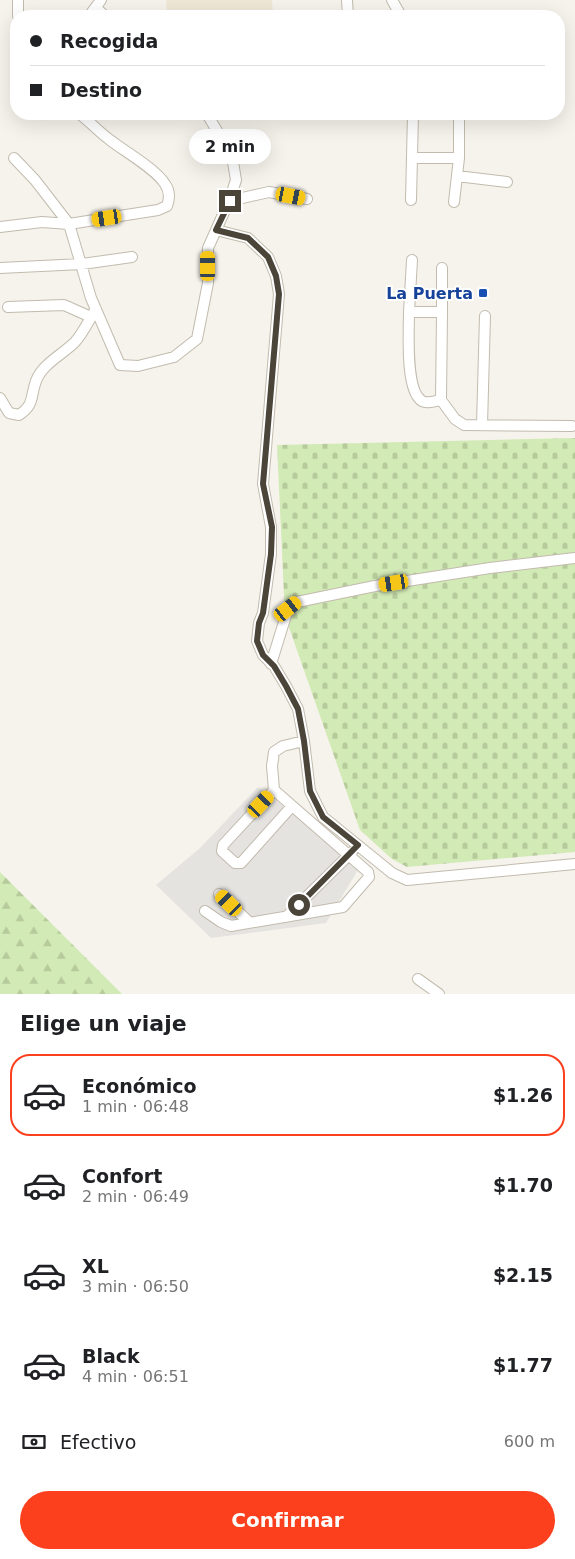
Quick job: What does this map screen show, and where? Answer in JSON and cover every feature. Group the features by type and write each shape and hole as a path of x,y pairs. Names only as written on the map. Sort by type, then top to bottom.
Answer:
{"street":[{"path":"0,227 42,222 69,224 158,210 167,206 169,192 164,182 156,173 87,120"},
{"path":"14,158 35,180 69,224 82,264 93,313 120,365 138,366 174,357 197,339 208,283 208,248 230,201 236,180 232,156 211,120"},
{"path":"411,200 413,120"},
{"path":"454,202 459,158 459,120"},
{"path":"412,158 459,158"},
{"path":"457,176 507,182"},
{"path":"230,201 270,192 307,199"},
{"path":"216,230 248,238 268,257 276,276 279,294 263,484 272,527 271,554 257,641 263,655 286,686 298,709 310,791 323,817 392,873 407,880 575,864"},
{"path":"0,268 82,264 132,257"},
{"path":"412,260 409,312 412,384 422,401 428,403 441,400"},
{"path":"442,268 441,400 455,419 464,425 572,426"},
{"path":"8,307 64,305 93,313"},
{"path":"409,312 442,312"},
{"path":"0,398 9,413 19,415 28,409 33,398 36,381 42,371 76,341 93,313"},
{"path":"482,425 485,316"},
{"path":"271,664 288,609 297,602 375,586 490,568 575,558"},
{"path":"292,806 241,863 235,863 222,851 223,845 274,790 274,752 283,746 304,741"},
{"path":"205,911 221,922 231,926 343,907 369,877 368,872 274,790"},
{"path":"286,917 358,845"},
{"path":"219,894 249,922"},
{"path":"418,979 439,994"}],"shaded area":[{"path":"166,0 272,0 273,10 167,10"},
{"path":"258,787 361,865 326,923 211,938 156,885 200,848"}],"green space":[{"path":"575,438 575,852 407,867 392,859 360,830 285,616 277,445"},
{"path":"0,872 122,994 0,994"}],"place":[{"name":"La Puerta","path":"483,293"}],"route":[{"path":"230,201 216,230 248,238 268,257 276,276 279,294 263,484 272,527 271,554 257,641 263,655 274,666 298,709 310,791 323,817 358,845 299,905"}]}
